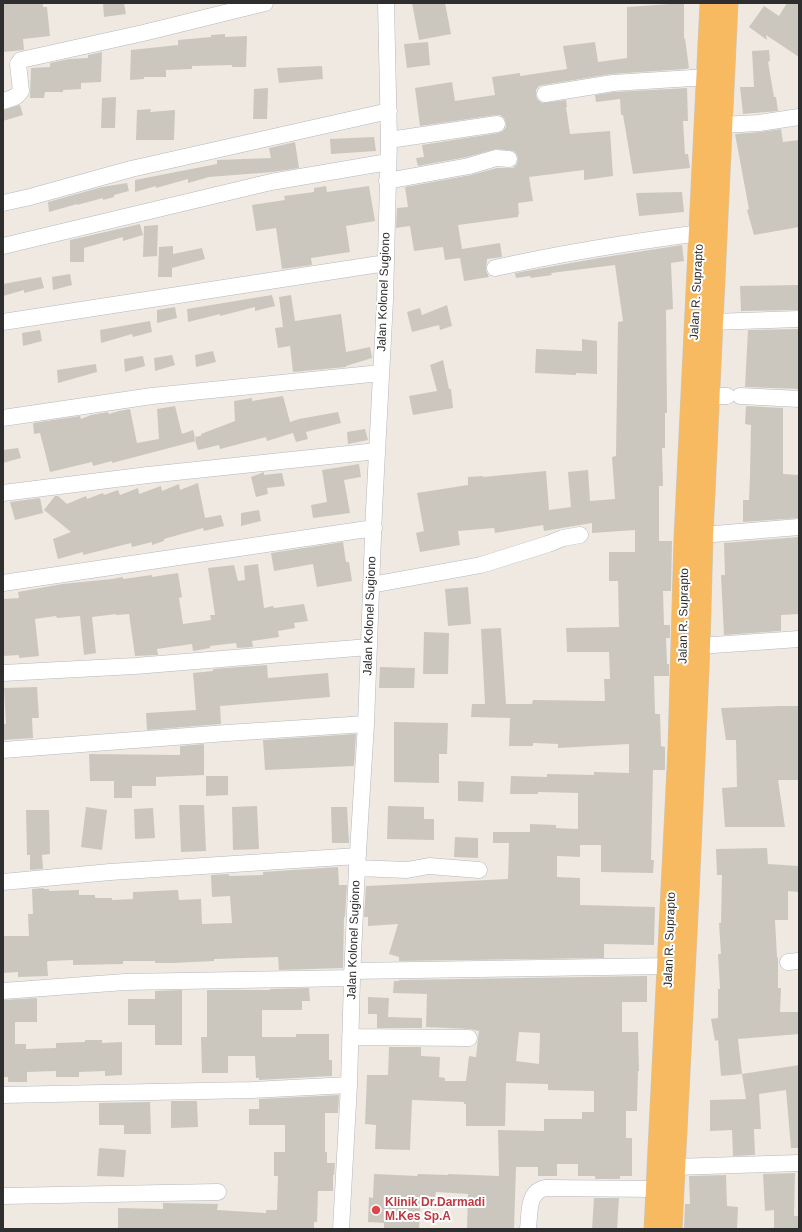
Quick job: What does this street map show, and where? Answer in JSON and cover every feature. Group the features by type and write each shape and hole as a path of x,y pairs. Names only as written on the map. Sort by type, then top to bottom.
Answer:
{"highway":[{"name":"Jalan R. Suprapto","path":"671,1229 674,1167 675,1000 668,966 680,748 685,538 702,356 700,233 711,3"},
{"name":"Jalan R. Suprapto","path":"655,1229 657,1189 675,1000 699,646 702,536 726,396 702,356 712,322 727,3"}],"street":[{"path":"3,101 15,98 21,91 18,64 21,60 143,33 265,3"},
{"name":"Jalan Kolonel Sugiono","path":"341,1229 349,1085 352,974 366,724 386,262 389,140 386,3"},
{"path":"545,94 613,83 708,77"},
{"path":"3,203 131,169 388,111"},
{"path":"721,125 759,123 799,117"},
{"path":"389,140 497,124"},
{"path":"387,180 469,166 496,158 509,159"},
{"path":"3,246 258,185 388,162"},
{"path":"496,268 600,247 700,233"},
{"path":"3,322 386,262"},
{"path":"712,322 799,319"},
{"path":"3,418 152,396 381,373"},
{"path":"726,396 799,399"},
{"path":"3,492 377,451"},
{"path":"702,536 799,527"},
{"path":"3,583 374,528"},
{"path":"371,585 481,565 563,538 580,535"},
{"path":"699,646 799,639"},
{"path":"3,673 135,666 369,647"},
{"path":"3,750 366,724"},
{"path":"3,882 118,872 358,862 407,870 429,866 478,870"},
{"path":"3,991 125,982 352,974 668,966"},
{"path":"350,1037 469,1038"},
{"path":"3,1095 252,1090 349,1085"},
{"path":"674,1167 799,1163"},
{"path":"528,1229 531,1202 534,1194 539,1189 657,1189"},
{"path":"3,1196 218,1192"}],"building":[{"path":"3,3 43,3 43,7 47,7 50,36 23,39 24,50 3,52"},
{"path":"103,3 124,3 126,14 104,17"},
{"path":"412,3 445,3 451,34 419,40"},
{"path":"684,3 684,39 685,38 689,68 611,74 543,85 539,86 536,90 536,96 542,103 566,100 570,134 610,131 613,176 584,180 584,170 529,177 533,201 518,203 518,217 458,225 462,249 500,243 502,257 487,259 486,270 489,277 464,281 460,258 445,260 443,247 414,251 410,226 396,228 397,208 408,207 405,187 471,175 497,168 513,168 517,164 518,159 514,151 496,149 467,157 418,166 416,158 424,157 422,145 498,133 503,131 506,127 506,123 504,118 500,115 496,115 420,126 415,88 452,82 455,101 495,95 492,77 520,73 520,76 567,69 563,46 595,42 598,62 627,58 627,7"},
{"path":"787,3 799,3 799,57 766,35 767,40 749,27 764,6 779,16"},
{"path":"225,34 225,37 247,36 246,67 232,67 232,65 192,66 192,69 166,70 166,77 144,77 144,79 130,80 131,50 178,45 178,40 211,37 211,35"},
{"path":"428,42 430,65 407,68 404,44"},
{"path":"769,50 770,61 768,62 778,111 743,114 740,87 754,87 752,51"},
{"path":"102,52 101,82 81,83 81,89 63,90 63,92 45,92 44,98 30,98 31,68 50,67 50,63 69,59 88,58 88,55"},
{"path":"322,66 323,79 279,83 277,68"},
{"path":"268,88 267,119 253,119 254,89"},
{"path":"687,88 688,121 683,121 685,154 688,154 690,168 633,174 623,115 621,115 620,99 596,102 595,95 614,92"},
{"path":"116,97 115,128 101,128 102,98"},
{"path":"20,105 23,115 3,121 3,110"},
{"path":"151,109 150,112 175,110 174,140 136,140 137,110"},
{"path":"781,129 783,142 799,140 799,227 754,235 747,210 749,209 735,134"},
{"path":"374,137 376,151 331,154 330,139"},
{"path":"295,142 299,168 273,172 209,177 188,183 188,179 135,192 135,180 217,164 217,160 271,158 269,148"},
{"path":"127,183 129,191 114,195 114,197 77,204 49,212 48,202 102,187"},
{"path":"326,186 327,192 369,186 375,221 346,226 350,252 311,258 312,265 282,269 276,228 256,231 252,205 285,200 284,196 314,192 314,188"},
{"path":"682,192 684,212 639,216 636,193"},
{"path":"140,224 143,235 123,241 123,237 84,248 84,262 70,262 70,240"},
{"path":"158,225 157,256 143,257 144,226"},
{"path":"682,245 684,261 671,263 673,309 666,310 667,413 665,413 665,448 662,448 663,486 659,486 659,541 672,541 671,591 663,591 664,625 670,625 670,638 666,638 669,676 654,676 655,714 660,714 661,746 665,747 665,770 653,770 651,860 654,860 653,873 601,872 601,845 580,845 580,857 557,856 557,877 580,878 580,905 655,907 654,945 604,944 604,958 399,961 399,957 389,954 398,924 368,926 368,917 364,917 366,886 508,879 509,843 493,843 493,832 530,832 530,824 556,825 556,828 578,829 578,793 538,792 538,794 510,794 511,776 547,777 547,774 594,775 594,772 629,773 629,744 558,748 558,744 533,743 533,746 509,746 510,718 471,717 472,704 485,704 481,629 501,628 506,704 532,704 533,700 605,701 604,679 610,679 609,652 567,652 566,628 619,627 618,581 609,581 609,552 635,552 635,530 592,533 592,523 544,531 543,525 495,533 494,528 458,531 460,545 420,552 416,533 424,531 417,493 468,485 468,477 546,471 549,510 571,507 568,472 588,470 590,501 615,499 612,457 616,456 618,322 623,321 615,265 551,273 552,275 531,278 530,276 516,278 515,273"},
{"path":"173,246 173,254 202,248 205,259 172,268 172,277 158,277 159,247"},
{"path":"70,274 72,285 53,290 52,277"},
{"path":"41,277 44,288 24,293 24,290 3,296 3,284"},
{"path":"799,285 799,310 741,311 740,286"},
{"path":"272,295 275,306 255,311 255,307 188,322 187,309"},
{"path":"291,295 295,321 341,314 346,352 370,347 372,358 346,367 293,372 290,346 278,348 275,328 283,327 279,297"},
{"path":"447,305 452,326 440,330 439,325 412,332 407,312 420,308 422,315"},
{"path":"175,307 177,318 157,323 157,310"},
{"path":"150,321 152,332 133,337 132,334 101,343 100,330"},
{"path":"799,329 799,389 745,387 748,330"},
{"path":"40,330 42,341 23,346 22,333"},
{"path":"582,339 597,341 597,374 576,373 576,375 535,373 536,349 582,351"},
{"path":"213,351 216,362 196,367 195,355"},
{"path":"172,355 175,365 155,371 154,358"},
{"path":"143,356 145,366 125,372 124,359"},
{"path":"443,360 449,389 451,389 453,408 413,415 409,396 437,391 430,365"},
{"path":"96,364 97,372 58,383 57,370"},
{"path":"283,396 290,422 338,412 341,423 306,432 308,439 296,442 293,433 267,441 266,437 220,449 219,445 198,450 194,437 201,436 201,434 235,421 234,401 252,398 252,401"},
{"path":"175,406 182,434 193,430 196,441 112,463 112,461 93,466 92,462 50,472 40,433 34,434 33,423 80,416 81,419 91,415 108,412 109,414 130,409 137,443 159,439 157,409"},
{"path":"746,406 783,408 783,474 799,475 799,518 743,522 743,500 749,500 750,474 751,425 745,424"},
{"path":"365,429 368,440 348,444 347,432"},
{"path":"18,448 21,458 3,463 3,450"},
{"path":"359,464 361,477 344,480 350,513 313,518 311,505 327,502 322,470"},
{"path":"264,472 264,475 282,473 285,486 267,488 268,494 256,497 251,477"},
{"path":"198,483 205,518 221,515 224,526 204,531 203,528 164,539 164,541 152,545 152,542 132,547 131,543 83,555 83,552 58,559 53,539 71,532 44,510 55,496 58,496 67,504 86,496 87,499 103,493 104,495 118,490 120,495 138,488 139,494 161,486 162,491 179,484 180,490"},
{"path":"40,498 43,513 15,520 10,502"},
{"path":"259,510 261,521 241,526 241,513"},
{"path":"799,537 799,614 781,615 781,631 724,635 721,575 725,575 724,543"},
{"path":"343,542 346,562 349,562 352,581 317,587 313,564 274,571 271,553"},
{"path":"258,564 264,608 304,604 308,621 294,623 295,628 278,631 279,637 252,641 253,647 237,648 236,643 210,646 210,648 193,651 192,644 157,649 158,655 135,656 129,614 116,614 92,617 96,653 84,655 80,616 57,618 56,616 35,619 39,656 19,658 19,655 3,656 3,599 19,598 18,592 62,584 123,577 123,579 152,575 152,577 178,573 182,597 179,598 183,624 211,620 210,615 215,615 208,568 234,565 238,581 245,580 244,566"},
{"path":"468,587 471,624 448,626 445,589"},
{"path":"424,632 449,633 448,674 423,674"},
{"path":"267,665 268,678 328,673 330,697 220,706 221,724 147,730 146,713 196,710 193,673 213,671 213,669"},
{"path":"380,667 415,668 414,688 379,688"},
{"path":"37,687 39,718 32,718 33,738 3,740 3,724 6,724 4,688"},
{"path":"799,706 799,780 778,780 785,827 725,827 722,788 737,787 736,740 726,740 721,708"},
{"path":"394,722 448,723 447,754 439,754 439,783 394,782"},
{"path":"356,734 354,766 265,770 263,740"},
{"path":"204,744 204,775 156,777 156,786 132,786 132,798 114,798 114,781 90,781 89,754 180,755 180,746"},
{"path":"206,776 228,776 228,795 206,796"},
{"path":"458,781 484,782 483,802 458,801"},
{"path":"179,805 204,805 206,851 181,852"},
{"path":"257,806 259,849 233,850 232,807"},
{"path":"388,806 424,807 424,819 434,819 434,840 387,839"},
{"path":"86,807 107,810 102,850 81,847"},
{"path":"331,807 347,807 349,843 332,843"},
{"path":"153,808 155,838 135,839 134,809"},
{"path":"26,810 49,810 50,854 42,855 43,869 30,870 30,855 27,855"},
{"path":"455,837 478,838 478,858 454,857"},
{"path":"767,848 768,864 799,866 799,892 788,891 788,920 775,920 778,958 778,988 781,988 780,1012 799,1012 799,1034 738,1039 742,1074 721,1076 718,1040 715,1041 711,1019 718,1018 718,989 720,989 718,954 721,954 719,923 721,923 722,875 717,875 716,849"},
{"path":"338,867 339,885 347,885 344,917 343,968 279,970 278,957 214,959 214,961 173,963 155,963 155,961 123,961 123,964 73,965 73,960 47,962 48,976 18,977 18,972 3,973 3,936 29,936 28,914 33,914 32,889 44,888 49,889 49,891 79,890 79,895 95,895 95,898 112,898 112,900 133,899 133,892 178,890 179,900 201,899 202,924 232,923 230,896 212,897 211,875 263,875 263,872"},
{"path":"647,976 647,1002 622,1002 622,1032 638,1032 639,1071 637,1111 626,1111 626,1138 632,1138 632,1176 620,1176 620,1179 595,1179 595,1176 578,1176 578,1164 557,1164 557,1176 538,1176 538,1167 516,1167 514,1229 467,1229 468,1194 436,1192 435,1197 421,1196 419,1229 384,1229 384,1223 368,1222 369,1197 373,1198 374,1174 417,1176 418,1174 448,1174 499,1176 498,1130 544,1131 544,1119 582,1119 582,1112 594,1112 594,1091 548,1090 548,1084 506,1083 505,1126 466,1126 466,1104 464,1104 464,1102 412,1100 410,1150 375,1149 376,1125 365,1124 367,1075 388,1075 389,1047 421,1047 421,1056 440,1057 439,1077 445,1078 445,1081 466,1081 469,1056 476,1057 479,1031 469,1029 426,1027 427,994 393,993 394,981","holes":["519,1032 540,1033 539,1064 516,1061"]},
{"path":"309,988 310,1001 302,1001 302,1010 262,1010 262,1037 296,1037 296,1034 329,1034 329,1060 332,1060 332,1076 259,1080 259,1078 256,1078 255,1056 228,1056 228,1073 202,1073 201,1037 207,1037 207,990 270,990"},
{"path":"182,990 182,1045 155,1045 155,1025 128,1025 128,999 155,999 155,991"},
{"path":"368,997 389,998 388,1017 422,1018 422,1028 377,1028 377,1014 368,1014"},
{"path":"37,998 37,1022 15,1022 15,1044 26,1044 26,1049 56,1048 56,1043 85,1042 85,1040 102,1040 102,1043 122,1042 122,1075 105,1076 105,1071 79,1072 79,1077 56,1077 56,1071 27,1072 27,1082 8,1082 8,1077 3,1077 3,1000"},
{"path":"799,1065 799,1148 791,1148 786,1090 759,1094 761,1129 754,1129 755,1155 733,1156 732,1130 710,1131 710,1100 746,1099 742,1074"},
{"path":"339,1095 338,1113 325,1113 325,1152 327,1152 327,1163 335,1163 333,1191 318,1191 317,1222 314,1222 314,1229 118,1229 118,1208 163,1209 163,1203 218,1204 217,1210 266,1213 266,1210 277,1210 278,1176 274,1176 274,1152 285,1152 285,1125 249,1125 249,1109 259,1109 259,1099"},
{"path":"171,1101 197,1101 198,1127 171,1128"},
{"path":"150,1102 151,1134 124,1134 124,1125 99,1125 99,1103"},
{"path":"99,1148 126,1150 124,1177 97,1176"},
{"path":"795,1173 794,1216 799,1216 799,1229 774,1229 774,1210 765,1211 763,1174"},
{"path":"726,1175 727,1206 738,1207 737,1229 684,1229 685,1204 690,1204 689,1176"},
{"path":"594,1198 619,1198 617,1229 592,1229"}],"place":[{"name":"Klinik Dr.Darmadi M.Kes Sp.A","path":"376,1210"}]}
